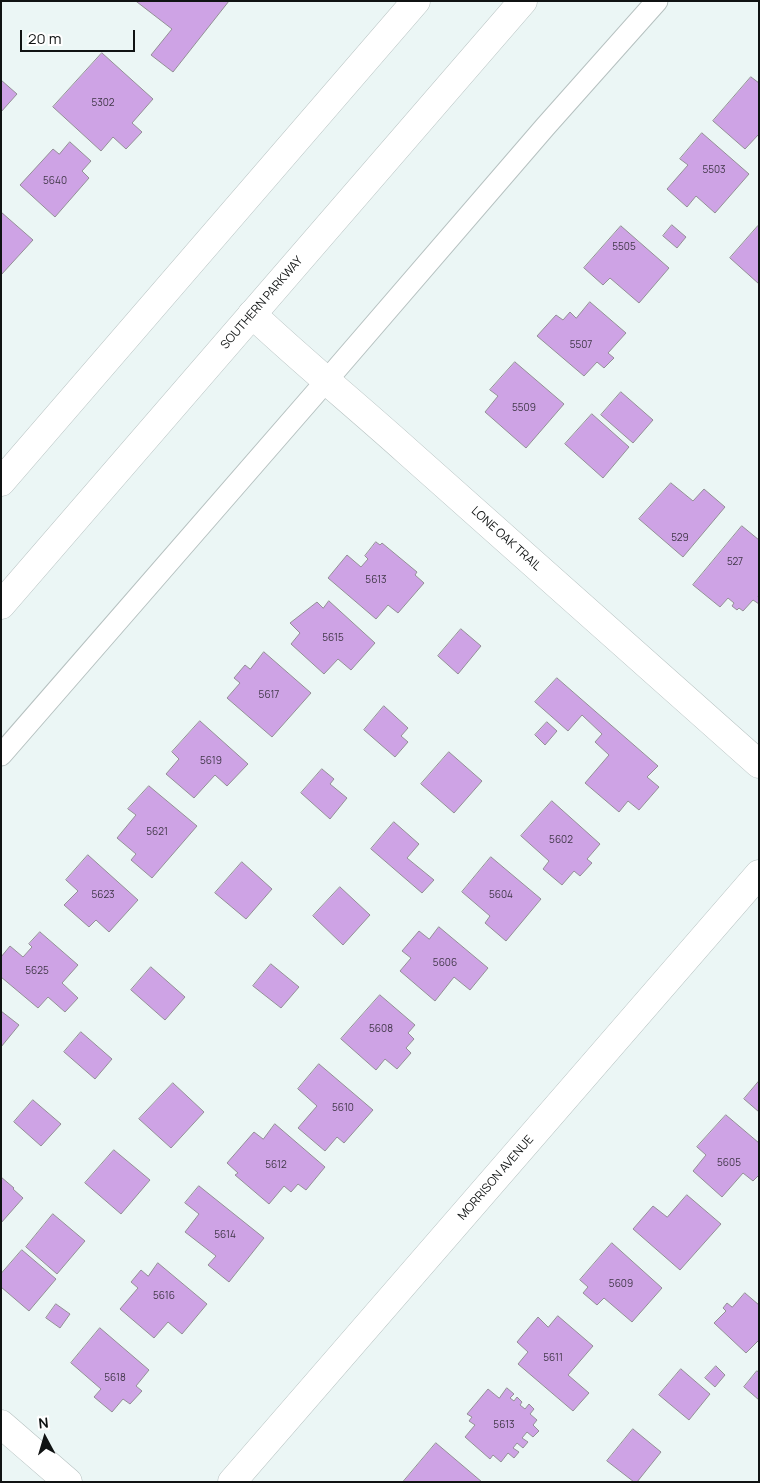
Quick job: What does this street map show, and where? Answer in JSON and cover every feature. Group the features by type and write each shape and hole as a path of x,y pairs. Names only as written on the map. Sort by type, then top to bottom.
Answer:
{"street":[{"path":"1,482 416,1"},
{"name":"SOUTHERN PARKWAY","path":"1,605 523,1"},
{"name":"LONE OAK TRAIL","path":"252,314 759,764"},
{"name":"MORRISON AVENUE","path":"232,1482 759,874"},
{"path":"1,1424 68,1482"}],"lane":[{"path":"1,755 545,127 657,1"}],"building":[{"path":"138,1 229,1 173,72 151,55 172,29"},
{"path":"102,53 153,99 132,123 142,132 126,149 113,137 101,151 53,107"},
{"path":"751,77 759,83 759,134 745,149 713,121"},
{"path":"1,80 17,94 1,112"},
{"path":"702,133 749,174 715,213 696,196 687,207 667,189 688,165 680,159"},
{"path":"70,142 91,161 82,171 89,178 55,217 20,185 53,149 59,154"},
{"path":"1,212 33,240 1,275"},
{"path":"672,225 686,237 677,248 663,236"},
{"path":"621,226 669,268 639,303 610,278 603,285 584,268"},
{"path":"759,227 759,284 730,258"},
{"path":"590,302 626,333 608,353 614,358 604,368 597,362 584,376 537,336 556,315 563,320 570,312 576,318"},
{"path":"515,362 564,404 526,448 485,412 498,396 490,390"},
{"path":"621,392 653,420 633,443 601,415"},
{"path":"592,414 629,447 603,478 565,444"},
{"path":"671,483 693,501 704,489 725,507 683,557 639,519"},
{"path":"742,526 759,540 759,604 753,600 743,611 739,608 737,610 732,606 734,603 728,598 720,607 693,585"},
{"path":"376,542 380,545 382,543 417,572 415,575 424,583 398,613 388,605 376,619 328,578 347,555 361,567 368,559 365,556"},
{"path":"329,601 375,643 351,670 338,659 324,674 291,644 300,633 290,623 317,602 323,608"},
{"path":"461,629 481,646 458,674 438,656"},
{"path":"264,652 311,693 272,737 227,698 240,683 234,678 245,665 250,669"},
{"path":"557,678 658,766 647,777 659,787 639,810 628,801 619,812 585,783 609,755 595,742 602,734 582,715 568,731 535,702"},
{"path":"384,706 408,728 401,736 408,742 395,757 364,730"},
{"path":"200,721 248,764 227,786 215,775 194,798 166,774 179,759 172,752"},
{"path":"547,722 557,731 545,745 535,735"},
{"path":"449,752 482,781 454,813 421,784"},
{"path":"322,769 334,779 330,784 347,798 330,819 301,793"},
{"path":"149,786 197,826 152,878 131,860 136,854 117,838 136,815 128,809"},
{"path":"552,801 600,844 587,859 592,863 580,876 574,871 562,885 543,869 549,861 521,836"},
{"path":"394,822 419,844 407,858 434,880 422,893 371,849"},
{"path":"88,855 138,900 109,932 96,920 89,927 64,905 78,891 66,880"},
{"path":"491,857 541,899 506,941 485,923 490,916 462,892"},
{"path":"242,862 272,889 246,919 215,893"},
{"path":"340,887 370,915 343,945 313,916"},
{"path":"439,927 488,968 470,990 454,977 435,1001 400,971 411,958 402,951 419,931 429,939"},
{"path":"40,932 78,965 62,983 78,998 65,1012 48,997 38,1008 1,977 1,957 10,946 23,957 32,947 29,944"},
{"path":"271,964 299,987 281,1008 253,986"},
{"path":"151,967 185,997 165,1020 131,990"},
{"path":"380,995 415,1025 408,1033 414,1039 406,1048 411,1053 397,1069 385,1059 376,1070 341,1039"},
{"path":"1,1011 19,1025 1,1047"},
{"path":"81,1032 112,1059 95,1079 64,1052"},
{"path":"319,1064 373,1110 344,1143 337,1137 325,1151 298,1128 317,1106 298,1089"},
{"path":"759,1081 759,1112 744,1099"},
{"path":"173,1083 204,1112 171,1148 139,1119"},
{"path":"33,1100 61,1124 41,1146 14,1122"},
{"path":"726,1115 759,1143 759,1175 753,1181 743,1173 722,1197 693,1171 706,1155 697,1147"},
{"path":"275,1124 325,1167 306,1190 298,1184 291,1192 284,1186 269,1204 235,1175 238,1173 227,1163 254,1132 263,1139"},
{"path":"114,1150 150,1180 121,1214 85,1183"},
{"path":"1,1177 23,1198 1,1223"},
{"path":"199,1186 264,1238 229,1282 208,1265 216,1256 185,1232 199,1214 185,1203"},
{"path":"687,1195 721,1224 680,1270 633,1229 653,1206 667,1217"},
{"path":"53,1214 85,1241 57,1274 26,1247"},
{"path":"612,1243 662,1288 632,1322 604,1298 597,1305 583,1293 588,1287 580,1280"},
{"path":"22,1250 56,1279 29,1311 1,1287 1,1274"},
{"path":"158,1263 207,1304 182,1334 168,1322 154,1338 120,1309 138,1288 131,1282 141,1270 148,1276"},
{"path":"745,1293 759,1305 759,1340 746,1353 714,1323 726,1311 723,1308 727,1303 732,1307"},
{"path":"56,1304 70,1314 60,1328 46,1318"},
{"path":"558,1316 593,1346 568,1375 589,1393 573,1411 518,1364 528,1352 517,1342 538,1317 548,1327"},
{"path":"100,1328 149,1370 136,1386 142,1391 130,1404 123,1399 112,1412 94,1397 101,1389 71,1363"},
{"path":"716,1366 725,1375 715,1387 705,1378"},
{"path":"681,1369 710,1394 689,1420 659,1395"},
{"path":"757,1371 759,1372 759,1400 744,1387"},
{"path":"507,1388 514,1394 510,1398 514,1401 517,1397 522,1402 520,1405 525,1409 529,1404 534,1409 530,1414 537,1420 533,1425 539,1431 533,1437 527,1432 522,1438 528,1442 523,1448 517,1443 513,1448 519,1452 514,1458 508,1453 501,1462 493,1455 490,1459 465,1437 475,1425 469,1421 472,1417 467,1414 488,1389 499,1398"},
{"path":"633,1429 661,1452 637,1482 634,1482 607,1461"},
{"path":"436,1443 482,1482 403,1482"}]}
